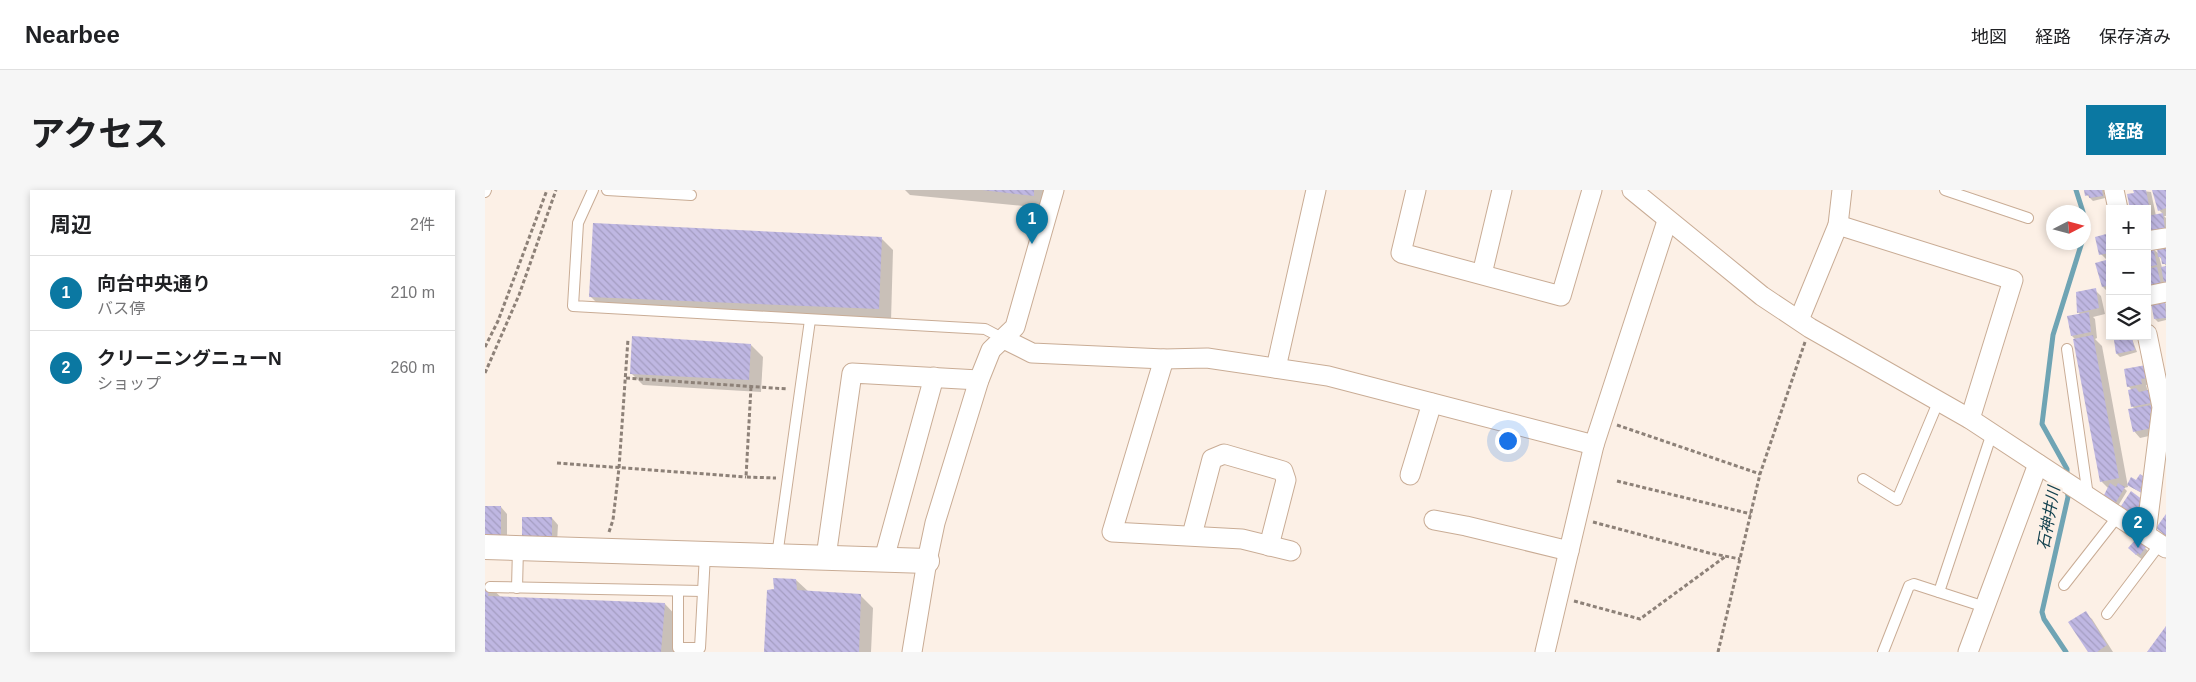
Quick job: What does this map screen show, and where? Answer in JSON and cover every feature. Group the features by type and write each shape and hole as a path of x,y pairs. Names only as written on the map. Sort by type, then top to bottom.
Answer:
{"street":[{"path":"911,652 935,523 979,380 991,350 1015,327 1054,190"},
{"path":"1276,368 1316,190"},
{"path":"1416,190 1401,253 1561,296 1592,190"},
{"path":"1482,274 1502,190"},
{"path":"1632,190 1667,221 1762,296 1804,324 1970,419 2157,542"},
{"path":"1804,324 1838,225 1842,190"},
{"path":"2114,190 2117,205"},
{"path":"1545,652 1578,518 1593,445 1667,221"},
{"path":"1838,225 2013,280 1970,419"},
{"path":"2151,241 2166,238"},
{"path":"2151,295 2166,292"},
{"path":"1004,339 1032,353 1164,359 1207,358 1328,376 1593,445"},
{"path":"2148,340 2164,407 2157,542"},
{"path":"1164,359 1112,532 1242,539 1291,551"},
{"path":"826,558 852,373 979,380"},
{"path":"884,559 934,377"},
{"path":"1410,475 1433,403"},
{"path":"1192,535 1212,459 1224,454 1283,471 1286,480 1269,546"},
{"path":"1974,650 1985,607 2038,464"},
{"path":"1434,520 1569,551"},
{"path":"485,547 927,561"}],"lane":[{"path":"593,190 578,223 573,306 985,329 1004,339"},
{"path":"607,190 691,195"},
{"path":"1945,190 2028,218"},
{"path":"777,556 810,320"},
{"path":"2067,349 2084,493"},
{"path":"1863,479 1897,500 1939,400"},
{"path":"1939,592 1992,433"},
{"path":"2064,585 2118,516"},
{"path":"2107,614 2157,542"},
{"path":"517,588 518,548"},
{"path":"678,591 678,648 700,648 705,554"},
{"path":"1883,652 1909,586 1914,584 1985,607"},
{"path":"489,587 703,592"}],"path":[{"path":"485,347 498,321 547,190"},
{"path":"485,370 519,295 556,190"},
{"path":"1718,652 1760,474 1804,324"},
{"path":"607,551 608,533 613,520 619,468 628,339"},
{"path":"626,378 800,390"},
{"path":"747,477 751,387"},
{"path":"1602,420 1760,474"},
{"path":"557,463 788,479"},
{"path":"1617,481 1751,514"},
{"path":"1578,518 1740,559"},
{"path":"1558,597 1640,618 1726,556"}],"building":[{"path":"982,190 1034,190 1034,196"},
{"path":"2084,190 2102,190 2103,196 2089,198 2089,195 2085,196"},
{"path":"2133,190 2146,190 2149,205 2129,205 2127,194 2134,193"},
{"path":"2152,190 2166,190 2166,208 2158,211"},
{"path":"2163,213 2165,230 2151,232 2151,215"},
{"path":"593,223 882,237 879,309 589,297"},
{"path":"2106,234 2106,254 2099,255 2095,237"},
{"path":"2166,244 2166,264 2162,264 2161,257 2158,257 2157,248"},
{"path":"2151,246 2153,246 2157,265 2151,266 2151,250"},
{"path":"2106,260 2106,286 2102,287 2095,263"},
{"path":"2166,266 2166,282 2164,283 2161,267"},
{"path":"2157,267 2161,284 2151,286 2151,268"},
{"path":"2096,288 2099,308 2077,313 2076,292"},
{"path":"2165,301 2166,318 2154,319 2151,303"},
{"path":"2089,312 2091,332 2071,336 2067,316"},
{"path":"2093,335 2119,478 2100,482 2073,339"},
{"path":"632,336 751,344 749,380 630,374"},
{"path":"2114,340 2132,340 2135,350 2116,354"},
{"path":"2146,365 2148,378 2141,379 2142,384 2127,387 2124,369"},
{"path":"2136,388 2139,392 2148,390 2151,403 2131,407 2128,390"},
{"path":"2151,405 2153,413 2150,413 2152,428 2133,432 2128,409"},
{"path":"2140,474 2146,478 2140,489 2144,490 2142,493 2127,485 2131,477 2136,480"},
{"path":"2110,483 2116,487 2118,483 2125,487 2115,504 2103,497"},
{"path":"2131,491 2143,500 2137,508 2139,510 2135,516 2121,506"},
{"path":"485,506 501,506 501,535 485,535"},
{"path":"2166,514 2166,536 2156,528"},
{"path":"522,517 552,517 552,537 522,536"},
{"path":"2136,539 2146,547 2140,555 2138,553 2136,555 2128,548"},
{"path":"773,578 796,579 797,590 861,594 859,652 764,652 767,590 774,589"},
{"path":"485,584 490,585 488,596 665,603 661,652 485,652"},
{"path":"2086,611 2107,645 2097,652 2088,652 2068,622"},
{"path":"2166,626 2166,652 2147,652"}],"waterway":[{"name":"石神井川","path":"2076,190 2081,205"},
{"name":"石神井川","path":"2067,478 2067,469 2042,424 2053,335 2080,250"},
{"name":"石神井川","path":"2066,652 2044,619 2042,612 2068,497 2067,489"}],"place":[{"name":"向台中央通り","path":"1032,244"},
{"name":"クリーニングニューN","path":"2138,548"}]}
